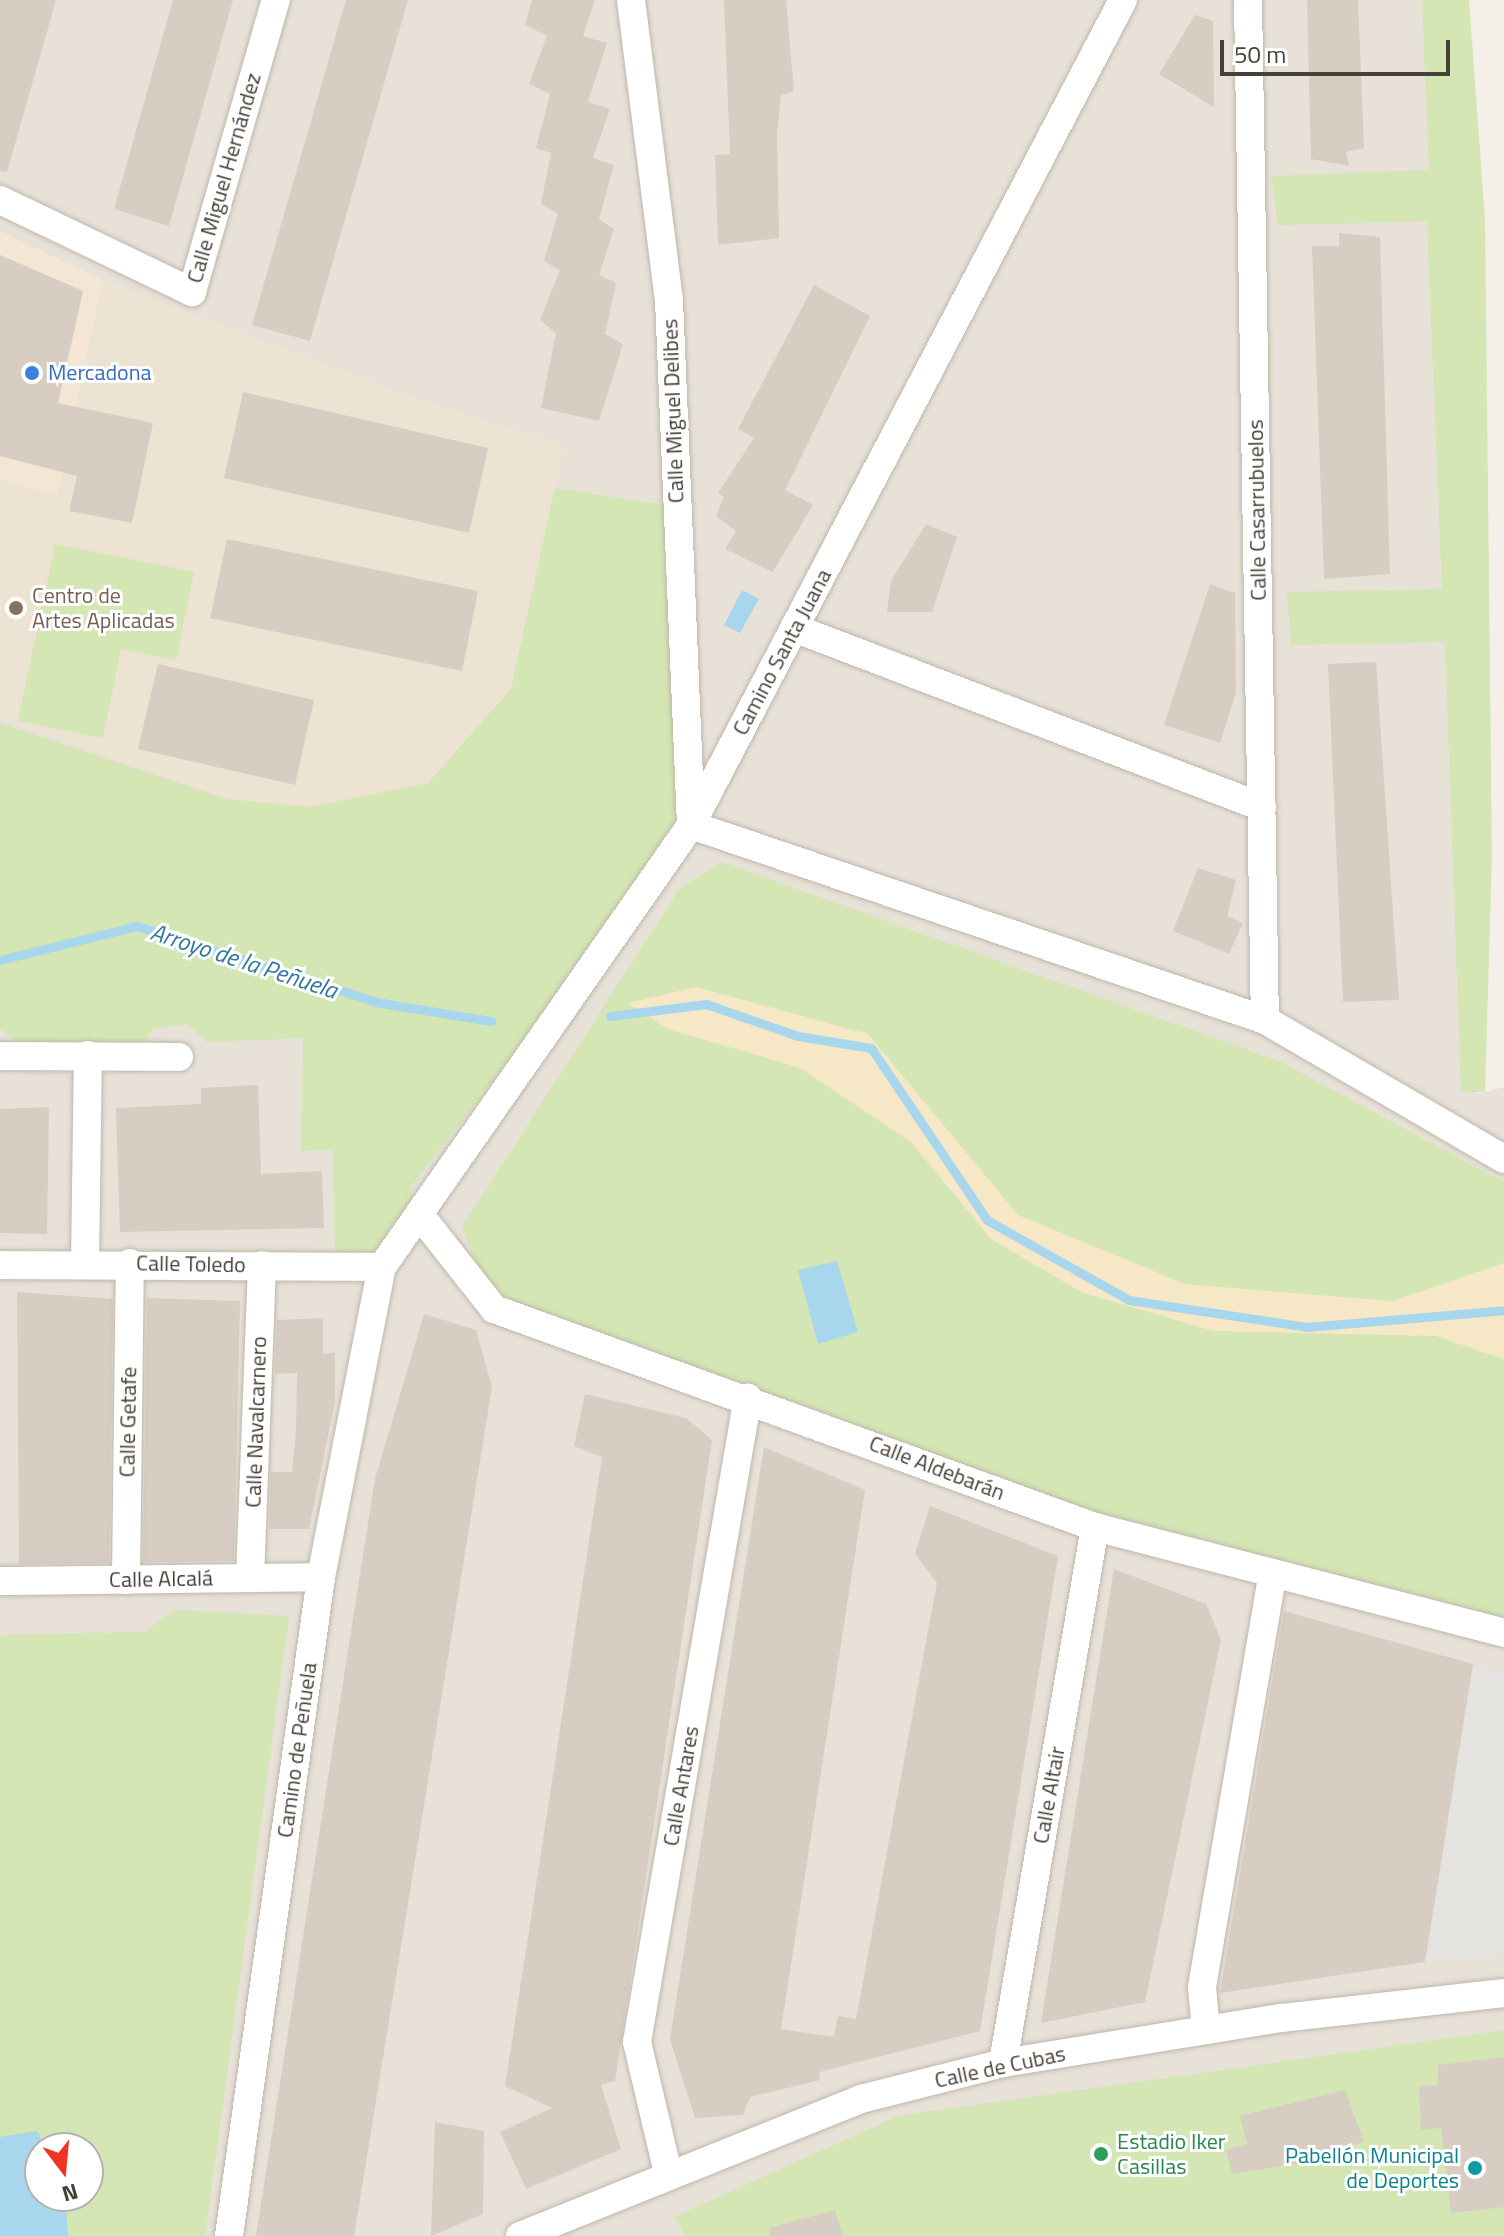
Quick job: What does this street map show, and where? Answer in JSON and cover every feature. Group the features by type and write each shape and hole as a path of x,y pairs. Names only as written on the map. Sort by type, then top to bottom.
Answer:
{"street":[{"name":"Calle Miguel Hernández","path":"0,200 192,292 276,0"},
{"name":"Calle Miguel Delibes","path":"631,0 669,300 691,825"},
{"name":"Camino Santa Juana","path":"382,1267 691,825 1123,0"},
{"name":"Calle Casarrubuelos","path":"1248,0 1265,1020"},
{"path":"794,628 1262,807"},
{"path":"691,825 1265,1020 1504,1159"},
{"path":"85,1264 88,1055"},
{"path":"0,1056 179,1057"},
{"name":"Calle Aldebarán","path":"419,1214 494,1309 748,1397 1095,1527 1504,1633"},
{"name":"Calle Toledo","path":"0,1265 130,1263 382,1267"},
{"name":"Calle Getafe","path":"126,1580 130,1263"},
{"name":"Calle Navalcarnero","path":"250,1578 262,1265"},
{"name":"Camino de Peñuela","path":"229,2236 321,1577 382,1267"},
{"name":"Calle Antares","path":"668,2173 637,2042 748,1397"},
{"name":"Calle Altair","path":"1003,2063 1095,1527"},
{"path":"1206,2030 1202,1987 1273,1573"},
{"name":"Calle Alcalá","path":"0,1581 321,1577"},
{"name":"Calle de Cubas","path":"520,2236 668,2173 861,2099 1003,2063 1206,2030 1504,1993"}],"shaded area":[{"path":"0,0 1442,0 1477,1094 1504,1087 1504,2236 0,2236"},
{"name":"Mercadona","path":"0,231 103,280 57,496 0,480"},
{"path":"103,280 415,398 564,445 511,689 428,783 310,807 226,799 0,719 0,480 57,495"},
{"path":"1473,1664 1504,1672 1504,1955 1425,1962"}],"green space":[{"path":"1422,0 1469,0 1485,219 1492,856 1485,1092 1461,1092 1445,642 1291,645 1287,592 1442,589 1427,221 1278,225 1271,176 1429,170"},
{"path":"555,488 678,507 691,825 410,1188 419,1214 382,1267 335,1267 333,1150 301,1151 303,1038 207,1042 187,1024 153,1029 145,1042 19,1043 0,1029 0,723 226,799 310,807 428,783 511,689"},
{"path":"55,544 194,572 176,660 121,649 103,738 18,721"},
{"path":"721,862 1279,1061 1504,1182 1504,1633 1095,1527 494,1309 462,1227 680,888"},
{"path":"174,1610 289,1616 205,2236 0,2236 0,1635 145,1632"},
{"path":"1504,2030 1504,2236 685,2236 674,2217 898,2116"}],"sand":[{"path":"696,987 868,1034 1018,1215 1185,1284 1392,1301 1504,1263 1504,1359 1436,1336 1214,1331 1083,1293 991,1239 911,1142 800,1068 668,1029 628,1003"}],"water":[{"path":"742,590 759,599 740,633 724,625"},
{"path":"837,1261 858,1332 818,1344 798,1270"},
{"path":"24,2133 24,2212 66,2212 68,2236 0,2236 0,2137"}],"building":[{"path":"0,0 56,0 7,172 0,171"},
{"path":"173,0 233,0 169,226 114,209"},
{"path":"346,0 408,0 310,341 252,325"},
{"path":"532,0 595,0 583,36 607,43 588,102 610,109 593,158 614,165 599,219 614,229 599,275 616,283 605,334 623,344 599,421 541,408 556,333 540,320 560,270 544,261 558,214 541,204 551,153 536,148 550,94 529,84 547,36 525,25"},
{"path":"724,0 786,0 794,91 781,95 777,135 779,238 718,245 715,155 730,154"},
{"path":"1307,0 1358,0 1364,148 1346,152 1349,166 1311,159"},
{"path":"1195,15 1213,21 1214,107 1159,74"},
{"path":"1339,233 1380,237 1390,574 1324,579 1312,246 1339,246"},
{"path":"0,255 83,291 58,403 153,423 132,523 69,511 77,476 0,456"},
{"path":"814,285 870,316 785,490 813,505 773,572 725,549 736,531 716,516 724,497 718,493 754,438 738,429"},
{"path":"243,392 488,448 469,533 224,478"},
{"path":"926,524 957,537 932,612 887,612 891,581"},
{"path":"227,539 478,591 462,671 210,618"},
{"path":"1210,584 1235,593 1236,693 1220,743 1164,725"},
{"path":"1376,662 1399,1000 1343,1002 1328,664"},
{"path":"158,664 314,700 295,785 138,749"},
{"path":"1198,868 1236,880 1227,916 1243,923 1229,954 1173,931"},
{"path":"258,1085 261,1174 322,1171 324,1228 120,1232 116,1108 201,1104 201,1088"},
{"path":"49,1107 47,1234 0,1233 0,1109"},
{"path":"17,1292 113,1299 109,1563 19,1564"},
{"path":"147,1298 240,1301 234,1561 143,1562"},
{"path":"424,1314 476,1330 492,1387 354,2236 256,2236 375,1479"},
{"path":"323,1318 323,1354 335,1352 335,1401 309,1529 269,1529 271,1472 292,1472 296,1431 297,1373 275,1374 277,1320"},
{"path":"585,1394 686,1418 712,1440 615,2081 601,2085 621,2149 526,2189 500,2132 552,2108 505,2086 602,1457 574,1446"},
{"path":"764,1447 865,1490 781,2029 834,2037 838,2016 856,2019 937,1583 915,1554 930,1506 1058,1556 980,2031 819,2072 820,2080 750,2097 743,2115 695,2118 670,2039"},
{"path":"1114,1569 1206,1604 1221,1640 1145,2002 1041,2023"},
{"path":"1284,1611 1473,1664 1425,1962 1220,1993"},
{"name":"Pabellón Municipal de Deportes","path":"1504,2057 1504,2207 1451,2213 1441,2128 1421,2130 1419,2087 1438,2085 1438,2065"},
{"path":"1345,2090 1364,2142 1336,2149 1337,2157 1232,2174 1226,2150 1247,2144 1240,2116"},
{"path":"435,2122 484,2131 483,2214 431,2236"},
{"path":"835,2210 843,2236 770,2236 769,2228"}],"waterway":[{"name":"Arroyo de la Peñuela","path":"0,960 137,926 376,1002 491,1021"},
{"name":"Arroyo de la Peñuela","path":"610,1016 706,1004 798,1036 871,1048 987,1220 1129,1300 1307,1327 1504,1310"}],"place":[{"name":"Mercadona","path":"32,373"},
{"name":"Centro de Artes Aplicadas","path":"16,608"},
{"name":"Estadio Iker Casillas","path":"1101,2154"},
{"name":"Pabellón Municipal de Deportes","path":"1475,2168"}]}
